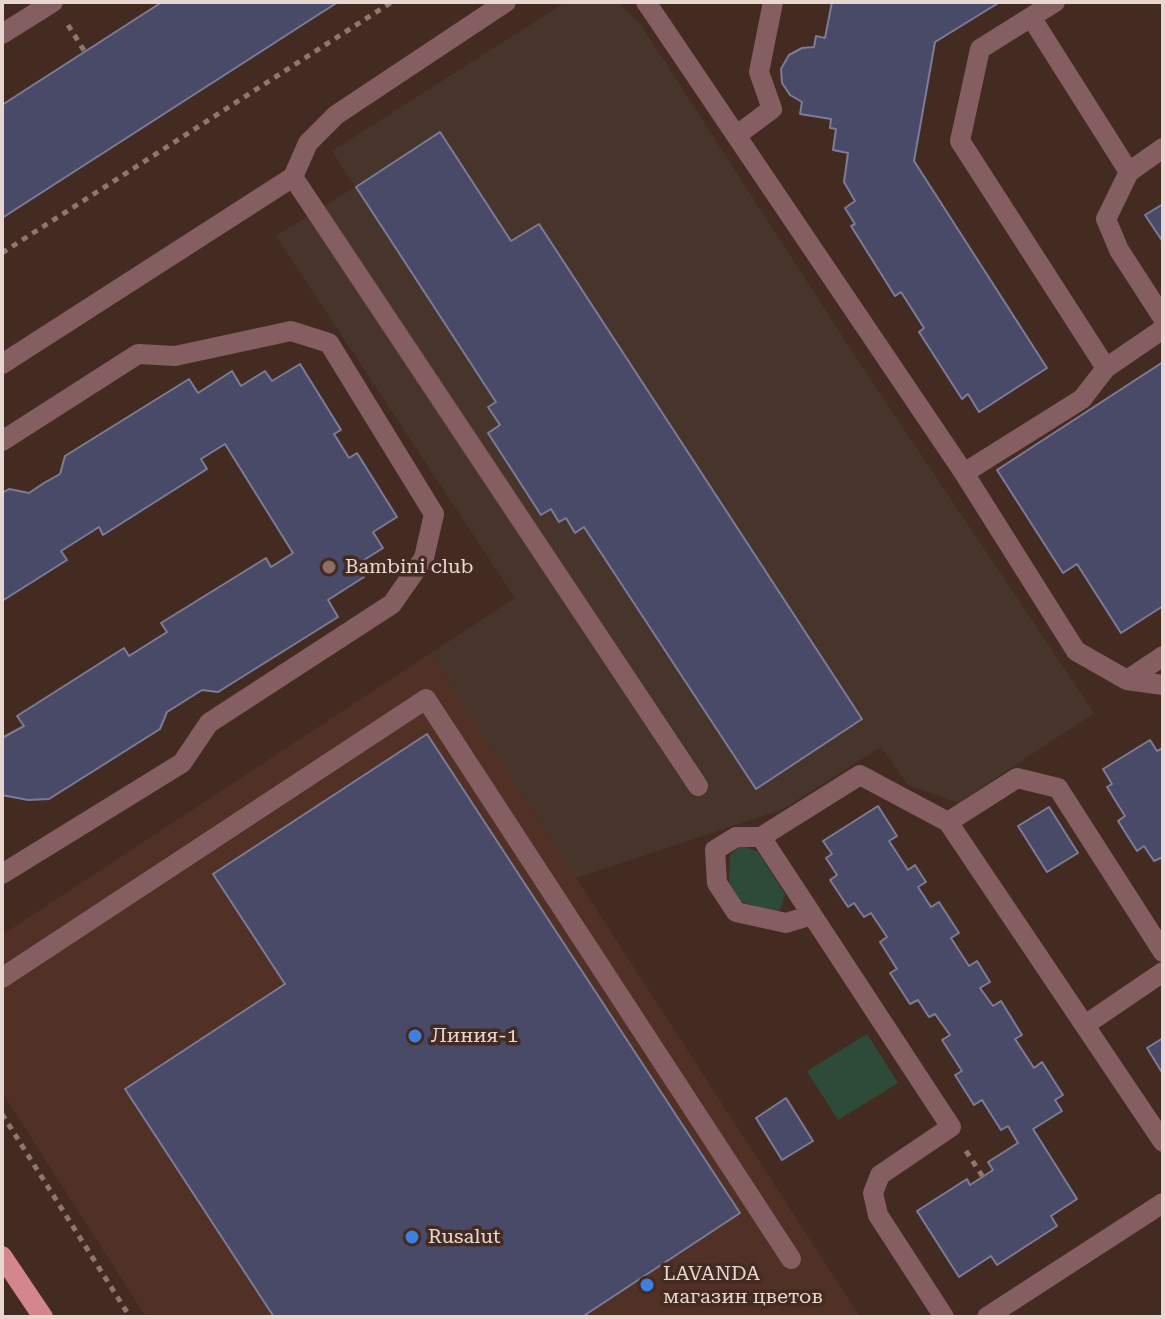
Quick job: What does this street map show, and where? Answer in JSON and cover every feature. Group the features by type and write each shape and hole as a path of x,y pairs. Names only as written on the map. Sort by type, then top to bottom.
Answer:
{"main road":[{"path":"2,1256 43,1317"}],"lane":[{"path":"2,34 53,2"},
{"path":"2,364 293,177 308,143 336,115 506,2"},
{"path":"646,2 964,473 1076,651 1127,680 1163,685"},
{"path":"737,135 772,109 759,72 773,2"},
{"path":"1055,2 980,49 960,141 1106,368"},
{"path":"1031,17 1129,172"},
{"path":"1163,148 1129,172 1106,219 1119,250 1163,318"},
{"path":"293,177 698,786"},
{"path":"964,473 1082,399 1106,368 1163,329"},
{"path":"2,441 138,354 175,356 291,331 329,343 434,514 424,558 392,604 209,723 182,763 2,874"},
{"path":"1127,680 1163,656"},
{"path":"2,978 426,699 791,1259"},
{"path":"809,916 786,923 736,912 717,883 715,850 736,837 761,837 860,775 948,822 1163,1142"},
{"path":"948,822 1017,778 1058,788 1163,952"},
{"path":"761,837 809,916 951,1127 880,1175 873,1193 878,1215 944,1317"},
{"path":"1085,1025 1163,972"},
{"path":"987,1317 1163,1203"}],"path":[{"path":"2,253 392,2"},
{"path":"2,1114 130,1317"}],"shaded area":[{"path":"566,2 618,2 641,25 857,359 1094,713 958,803 908,785 881,747 783,809 576,878 431,653 515,598 276,236 355,187 332,151"},
{"path":"431,653 860,1317 146,1317 2,1092 2,935"}],"green space":[{"path":"741,845 758,852 785,894 780,910 769,911 740,901 729,882 730,855"},
{"path":"867,1034 898,1083 838,1120 807,1071"}],"building":[{"path":"162,2 338,2 2,218 2,105"},
{"path":"832,2 1000,2 935,42 914,161 1047,368 979,412 968,394 962,399 919,332 924,328 901,292 895,296 851,226 855,224 845,208 855,201 844,182 848,153 833,150 836,129 830,128 831,119 800,114 802,102 790,95 782,83 781,69 789,55 802,48 814,47 816,36 825,38"},
{"path":"440,132 511,241 539,224 862,719 756,789 584,527 575,533 566,518 559,522 551,509 541,515 488,433 500,425 488,407 496,402 356,187"},
{"path":"1163,204 1163,242 1145,215"},
{"path":"1163,362 1163,606 1121,633 1077,564 1063,573 997,470"},
{"path":"300,364 341,430 334,434 349,458 357,453 397,517 373,532 383,548 356,565 364,577 328,600 338,617 218,692 202,690 167,712 160,729 49,799 28,800 2,795 2,738 24,726 17,716 124,648 129,656 167,632 161,623 266,558 271,567 293,553 225,444 201,459 207,469 103,535 99,527 61,551 67,560 2,601 2,493 9,489 29,493 60,474 65,456 189,379 198,393 232,371 241,386 265,371 272,381"},
{"name":"Линия-1","path":"427,734 740,1213 582,1317 274,1317 125,1089 285,984 213,874"},
{"path":"1150,740 1157,751 1163,748 1163,857 1154,861 1144,846 1137,851 1118,821 1125,816 1107,787 1112,784 1103,769"},
{"path":"878,806 897,836 889,841 908,870 915,865 926,882 918,887 931,907 939,902 959,933 951,938 969,966 977,961 990,982 980,988 993,1006 1001,1001 1022,1035 1015,1039 1034,1068 1042,1062 1063,1095 1055,1100 1062,1111 1033,1129 1077,1199 1051,1216 1057,1226 997,1265 991,1256 959,1277 917,1211 967,1179 970,1185 993,1170 988,1162 1018,1143 1008,1126 1001,1130 982,1100 974,1105 955,1075 962,1071 942,1040 950,1035 935,1014 929,1017 918,1000 910,1004 890,973 897,969 880,942 887,937 871,913 864,917 854,903 848,907 830,880 837,875 826,858 832,854 823,841"},
{"path":"1049,807 1078,853 1047,872 1018,826"},
{"path":"1163,1038 1163,1074 1147,1048"},
{"path":"786,1098 813,1141 782,1160 756,1118"}],"place":[{"name":"Bambini club","path":"329,567"},
{"name":"Линия-1","path":"415,1036"},
{"name":"Rusalut","path":"412,1237"},
{"name":"LAVANDA магазин цветов","path":"647,1285"}]}
